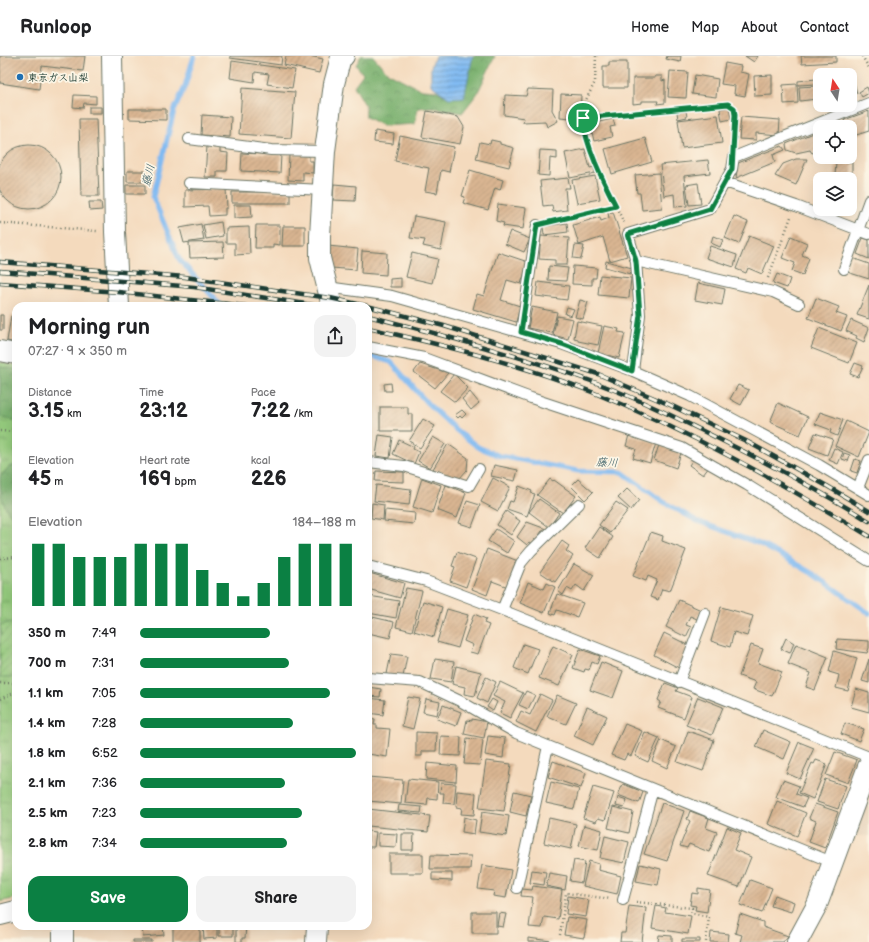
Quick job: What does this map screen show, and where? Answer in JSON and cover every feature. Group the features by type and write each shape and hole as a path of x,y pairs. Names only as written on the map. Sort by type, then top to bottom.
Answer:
{"street":[{"path":"112,56 115,232 119,302"},
{"path":"329,297 320,258 323,190 325,151 334,84 341,56"},
{"path":"0,351 12,353"},
{"path":"797,942 817,905 834,863 869,764"},
{"path":"0,914 12,912"},
{"path":"63,930 63,942"},
{"path":"316,930 316,942"}],"lane":[{"path":"632,371 640,315 636,261 628,234 710,209 732,169 734,156 869,103"},
{"path":"189,139 271,150 325,151"},
{"path":"724,182 796,206 869,234"},
{"path":"189,183 323,190"},
{"path":"844,269 869,200"},
{"path":"521,332 537,225"},
{"path":"636,261 773,292 799,304"},
{"path":"329,297 392,296 562,344 632,371 690,396 819,465 869,495"},
{"path":"372,348 424,358 531,398 682,448 747,485 869,561"},
{"path":"858,488 869,460"},
{"path":"372,462 404,466 469,486 479,469"},
{"path":"502,610 521,563 531,550 579,504"},
{"path":"372,567 426,581 502,610 869,757"},
{"path":"679,682 705,613"},
{"path":"372,678 420,682 460,700 516,734 653,788 834,863"},
{"path":"517,888 548,746"},
{"path":"623,900 653,788"}],"path":[{"path":"596,56 595,82 585,102 583,118 589,143 605,184 628,234"},
{"path":"862,56 869,68"},
{"path":"583,118 728,104 734,108 735,115 734,156"},
{"path":"537,225 616,206"},
{"path":"764,290 796,206"},
{"path":"0,223 115,232"},
{"path":"0,431 12,432"},
{"path":"0,558 12,557"},
{"path":"0,683 12,683"},
{"path":"0,699 12,694"}],"shaded area":[{"path":"869,793 869,836 854,836"}],"green space":[{"path":"361,56 373,56 387,72 422,90 437,91 449,98 473,56 495,56 477,94 462,113 431,107 418,108 415,124 383,126 366,117 365,105 354,86 363,74 356,65"},
{"path":"0,362 12,365 12,899 0,902"},
{"path":"0,367 12,368 12,420 0,417"},
{"path":"12,466 12,517 3,500 0,476 9,467"},
{"path":"12,622 12,677 0,677 0,637 2,635 0,625"}],"water":[{"path":"435,56 473,56 464,97 449,98 431,85 431,67"}],"building":[{"name":"東京ガス山梨","path":"0,56 85,56 83,71 42,66 39,89 0,83"},
{"path":"230,56 282,56 281,65 230,58"},
{"path":"286,56 310,56 323,59 319,73 284,65"},
{"path":"667,56 681,56 680,62 666,59"},
{"path":"745,56 758,56 754,62"},
{"path":"801,56 836,56 836,62 802,64"},
{"path":"232,61 295,70 292,88 267,84 269,74 255,72 254,82 230,78"},
{"path":"609,62 627,62 627,88 603,88 603,66 609,66"},
{"path":"725,63 741,66 740,72 749,74 745,96 734,94 735,86 721,84"},
{"path":"670,71 688,72 686,98 668,97"},
{"path":"695,75 718,79 716,97 692,94"},
{"path":"772,75 772,95 755,96 754,76"},
{"path":"655,76 662,76 662,81 665,80 665,103 657,104 658,101 642,101 642,103 633,104 633,78 655,78"},
{"path":"813,79 813,84 798,85 798,81"},
{"path":"797,84 798,103 784,104 783,85"},
{"path":"813,86 813,99 800,101 799,87"},
{"path":"867,87 869,93 862,97 859,92"},
{"path":"242,88 295,92 291,138 239,134"},
{"path":"528,89 553,90 552,110 558,121 547,127 545,121 523,122 524,118 504,115 505,95 526,96"},
{"path":"561,94 581,95 580,116 571,115 571,118 560,117"},
{"path":"74,95 96,96 96,104 84,103 83,108 73,107"},
{"path":"89,107 101,107 101,113 89,113"},
{"path":"729,107 731,119 722,121 720,109"},
{"path":"129,109 166,109 166,120 129,119"},
{"path":"427,111 458,117 464,127 460,144 422,137"},
{"path":"686,111 687,117 678,119 677,112"},
{"path":"869,111 869,131 857,135 857,120 844,120"},
{"path":"202,115 231,117 230,137 201,135"},
{"path":"718,115 722,143 682,148 678,120"},
{"path":"741,117 780,120 779,135 756,133 756,140 739,139"},
{"path":"79,119 96,119 99,196 81,196"},
{"path":"613,119 615,126 610,127 612,137 594,141 590,124"},
{"path":"375,131 394,134 393,144 374,142"},
{"path":"813,133 813,153 810,150 796,153 787,150 786,144"},
{"path":"400,136 454,147 449,172 441,170 437,193 425,191 429,168 395,161"},
{"path":"645,138 652,162 612,174 605,149"},
{"path":"491,140 514,148 509,167 476,159 480,142 490,144"},
{"path":"23,146 35,146 47,151 55,159 60,171 60,183 55,195 47,203 35,208 23,208 11,203 3,195 -1,186 -1,168 3,159 11,151"},
{"path":"207,146 220,147 220,152 228,153 227,171 217,171 217,177 205,177"},
{"path":"782,146 785,150 773,155 775,162 736,178 738,163"},
{"path":"585,149 590,168 594,167 595,173 570,178 565,153"},
{"path":"540,150 557,151 557,159 550,158 549,176 538,175"},
{"path":"242,153 281,155 280,173 241,171"},
{"path":"289,155 309,156 309,161 313,161 313,173 303,172 303,181 288,180"},
{"path":"796,159 807,159 796,185 775,176 783,164"},
{"path":"708,160 710,173 684,176 687,206 675,207 674,194 664,196 660,165"},
{"path":"836,164 852,164 852,172 835,172"},
{"path":"470,170 503,180 500,190 495,188 488,210 463,203 465,197 462,196"},
{"path":"127,171 145,171 145,182 127,182"},
{"path":"659,173 662,208 642,210 640,193 637,193 635,175"},
{"path":"595,176 600,199 577,203 572,180"},
{"path":"568,178 570,188 565,188 567,210 553,212 552,205 543,206 540,181"},
{"path":"698,183 701,204 689,205 686,185"},
{"path":"334,184 356,186 355,201 333,200"},
{"path":"126,185 145,185 145,194 126,194"},
{"path":"226,189 227,208 225,208 225,215 209,216 208,206 185,207 185,190"},
{"path":"232,192 290,192 290,203 232,203"},
{"path":"89,202 101,202 102,210 90,211"},
{"path":"498,204 526,208 523,229 503,226 504,223 496,221"},
{"path":"234,205 251,205 252,217 234,218"},
{"path":"613,212 627,256 610,261 603,237 579,245 573,225 600,217 601,221 609,218 608,213"},
{"path":"414,216 446,222 441,250 423,246 425,240 410,238"},
{"path":"734,216 748,222 739,244 725,238"},
{"path":"221,222 223,236 206,239 203,225"},
{"path":"567,223 568,232 544,235 543,226"},
{"path":"201,224 204,240 184,243 180,228"},
{"path":"256,225 280,225 280,245 273,244 273,248 255,248"},
{"path":"283,226 305,226 305,246 282,246"},
{"path":"249,227 250,254 235,255 235,243 226,243 226,228"},
{"path":"510,231 530,239 524,252 505,244"},
{"path":"541,236 569,238 567,265 555,265 555,260 539,259"},
{"path":"713,236 723,240 720,247 711,243"},
{"path":"749,236 774,246 762,274 748,268 746,273 736,269"},
{"path":"791,236 807,243 802,255 809,258 803,275 792,271 795,263 782,258"},
{"path":"863,238 869,240 869,259 857,254"},
{"path":"223,242 224,257 190,258 189,243"},
{"path":"575,245 584,246 581,259 573,258"},
{"path":"328,246 358,249 356,270 332,268"},
{"path":"710,246 737,255 734,267 706,258"},
{"path":"362,251 387,253 386,275 361,273"},
{"path":"498,252 528,262 521,284 507,280 501,300 520,306 516,322 473,309 477,294 484,296"},
{"path":"412,253 438,259 432,283 406,277"},
{"path":"852,258 869,264 869,279 847,272"},
{"path":"606,261 632,268 630,274 605,267"},
{"path":"549,266 568,268 566,281 548,280"},
{"path":"573,266 597,268 596,278 592,278 592,285 572,284"},
{"path":"777,274 790,279 787,288 773,283"},
{"path":"600,275 631,278 629,298 598,295"},
{"path":"401,278 401,287 390,287 390,279"},
{"path":"538,282 569,286 567,300 536,296"},
{"path":"698,283 725,289 722,305 695,300"},
{"path":"869,285 869,319 857,315"},
{"path":"816,298 839,307 836,313 847,317 841,331 808,318"},
{"path":"580,300 588,302 583,319 575,317"},
{"path":"532,307 557,312 552,333 528,328"},
{"path":"567,307 574,309 571,316 565,314"},
{"path":"0,315 3,315 3,330 0,330"},
{"path":"11,316 12,316 12,342 7,341"},
{"path":"557,316 573,319 568,339 553,335"},
{"path":"851,320 869,328 864,342 856,338 857,336 846,331"},
{"path":"577,321 602,326 598,345 578,341 578,339 574,338"},
{"path":"604,326 619,329 618,332 625,333 619,358 598,353"},
{"path":"819,328 857,343 849,363 811,348"},
{"path":"855,363 863,366 858,377 850,374"},
{"path":"420,364 448,373 435,388 414,372"},
{"path":"454,374 468,388 455,402 440,391"},
{"path":"391,383 392,391 385,391 384,384"},
{"path":"738,385 749,390 741,405 730,399"},
{"path":"470,392 479,403 471,410 462,399"},
{"path":"778,403 808,417 800,435 770,422"},
{"path":"380,407 408,407 408,414 412,414 412,431 380,431"},
{"path":"462,410 466,414 462,418 460,416 458,418 455,415"},
{"path":"820,412 843,420 837,436 830,433 831,430 815,424"},
{"path":"423,419 435,426 420,448 409,441"},
{"path":"846,421 869,432 859,457 835,446"},
{"path":"815,433 833,439 827,455 809,448"},
{"path":"379,435 393,437 390,458 376,456"},
{"path":"629,435 656,443 650,463 633,458 636,449 626,446"},
{"path":"433,437 445,444 430,468 418,461"},
{"path":"399,440 414,447 413,449 419,452 414,464 393,454"},
{"path":"448,444 468,458 467,470 459,479 433,469"},
{"path":"659,445 681,453 676,468 654,460"},
{"path":"834,448 843,452 838,464 829,460"},
{"path":"844,453 850,455 848,461 842,459"},
{"path":"695,457 709,467 703,475 689,465"},
{"path":"855,459 861,461 857,473 851,471"},
{"path":"494,465 518,470 515,481 491,476"},
{"path":"376,471 404,472 404,482 375,481"},
{"path":"422,478 441,485 432,513 413,507"},
{"path":"493,478 510,487 498,511 481,502"},
{"path":"550,479 553,481 554,480 576,496 563,513 537,495"},
{"path":"578,479 593,492 585,500 571,486"},
{"path":"376,485 411,489 409,505 374,501"},
{"path":"446,485 466,493 457,518 437,510"},
{"path":"519,486 532,491 531,493 535,494 527,516 507,509 510,501 513,502"},
{"path":"627,489 639,500 631,510 618,498"},
{"path":"539,499 559,513 549,527 529,512"},
{"path":"467,501 480,505 472,527 459,523"},
{"path":"616,502 628,510 610,533 599,525"},
{"path":"372,503 384,505 383,520 372,518"},
{"path":"385,510 415,513 414,524 384,521"},
{"path":"506,511 520,521 511,535 497,525"},
{"path":"527,522 546,529 542,531 533,544 529,542 527,545 517,537"},
{"path":"599,527 613,537 600,558 585,548"},
{"path":"496,529 514,541 507,553 488,541"},
{"path":"651,532 663,536 662,541 686,550 670,591 662,589 658,600 650,597 657,580 648,576 646,581 633,576"},
{"path":"562,541 569,546 566,551 573,556 555,582 540,572"},
{"path":"487,549 518,561 508,587 492,581 487,595 472,589"},
{"path":"457,552 476,559 466,587 450,581 455,567 452,566"},
{"path":"574,564 594,575 584,591 576,585 572,591 567,588 563,595 558,591"},
{"path":"372,574 404,583 400,598 372,590"},
{"path":"528,582 544,589 547,583 555,587 544,613 520,603"},
{"path":"406,588 422,591 412,631 396,627"},
{"path":"557,594 583,603 577,617 557,610 555,615 550,613"},
{"path":"372,596 399,601 396,618 372,614"},
{"path":"679,600 701,610 697,619 690,616 686,625 691,627 686,637 666,627"},
{"path":"423,601 442,607 434,637 414,631"},
{"path":"721,607 753,616 747,636 734,632 730,647 711,641"},
{"path":"447,609 468,615 458,648 437,642"},
{"path":"474,614 486,619 484,623 489,625 478,654 470,652 473,645 464,641"},
{"path":"372,617 394,622 390,638 372,634"},
{"path":"664,633 690,646 679,668 654,655"},
{"path":"786,638 794,643 790,653 781,649"},
{"path":"837,639 869,641 869,648 867,653 836,649"},
{"path":"523,644 538,649 528,674 514,668"},
{"path":"796,644 828,657 815,690 806,687 811,673 788,664"},
{"path":"751,645 763,649 758,663 782,672 772,696 753,689 756,682 739,676"},
{"path":"553,646 573,655 559,686 539,678"},
{"path":"580,649 600,656 597,664 592,662 589,670 585,669 584,672 573,668"},
{"path":"834,651 857,658 848,691 836,688 839,675 829,672"},
{"path":"391,654 407,656 403,677 387,674"},
{"path":"435,659 454,662 451,682 431,679"},
{"path":"869,659 869,683 862,681"},
{"path":"601,662 623,671 613,698 590,690"},
{"path":"456,666 481,672 475,696 464,694 465,687 452,684"},
{"path":"486,677 496,682 487,703 477,698"},
{"path":"500,682 523,693 510,718 500,713 505,702 493,696"},
{"path":"665,683 678,688 676,691 692,697 684,718 658,708 661,702 658,700"},
{"path":"372,688 381,689 380,697 372,696"},
{"path":"856,689 869,693 869,712 851,707"},
{"path":"526,691 535,695 528,709 519,705"},
{"path":"540,694 552,700 536,732 516,722 521,711 530,715"},
{"path":"557,695 576,703 566,724 547,716"},
{"path":"408,697 420,699 413,729 402,726"},
{"path":"698,697 723,707 712,735 686,725"},
{"path":"372,698 385,700 383,715 372,714"},
{"path":"426,699 440,702 437,715 423,712"},
{"path":"492,699 497,702 493,711 487,707"},
{"path":"443,705 461,712 456,726 437,719"},
{"path":"587,707 607,716 593,745 574,736"},
{"path":"372,719 375,719 374,725 377,725 377,728 390,729 387,757 372,755"},
{"path":"472,719 487,722 484,738 464,734 467,720 472,721"},
{"path":"845,723 864,729 859,741 841,734"},
{"path":"625,724 642,731 631,756 627,754 624,760 611,755"},
{"path":"763,730 791,742 784,759 756,747"},
{"path":"688,731 714,740 703,771 677,762"},
{"path":"416,732 437,733 436,751 422,751 422,756 416,756"},
{"path":"645,732 659,738 648,762 635,756"},
{"path":"441,736 461,737 460,756 440,755"},
{"path":"488,736 505,738 503,758 485,755"},
{"path":"467,738 483,740 480,765 464,764"},
{"path":"661,740 676,747 667,768 652,761"},
{"path":"799,742 814,748 800,779 786,773"},
{"path":"835,752 857,760 848,783 826,775"},
{"path":"816,760 827,764 813,799 799,793 812,763 814,764"},
{"path":"486,761 511,764 504,811 479,808"},
{"path":"553,761 586,773 581,788 548,777"},
{"path":"427,763 457,766 456,782 426,779"},
{"path":"372,777 403,780 401,804 372,801"},
{"path":"408,779 438,782 437,799 428,798 427,805 405,803"},
{"path":"825,779 846,786 838,809 817,802"},
{"path":"783,780 799,786 796,794 807,798 803,807 776,797"},
{"path":"551,782 579,789 574,809 546,803"},
{"path":"441,783 456,784 454,804 443,803 444,793 440,793"},
{"path":"623,784 643,792 639,803 618,795"},
{"path":"593,787 614,793 605,820 598,818 596,822 583,818"},
{"path":"457,791 476,793 474,815 461,814 462,808 456,807"},
{"path":"514,791 531,795 526,816 510,812"},
{"path":"618,797 627,800 624,808 616,806"},
{"path":"777,801 806,813 797,836 768,824"},
{"path":"662,803 684,811 667,861 644,854"},
{"path":"815,804 838,812 825,848 809,842 816,821 809,818"},
{"path":"399,805 422,807 421,813 398,811"},
{"path":"613,807 633,812 629,833 608,828"},
{"path":"372,809 430,816 428,832 372,826"},
{"path":"690,811 709,818 706,828 717,832 709,852 689,844 687,848 680,846 690,821 687,819"},
{"path":"482,812 509,816 506,836 479,832"},
{"path":"464,817 476,820 474,834 462,832"},
{"path":"549,818 576,824 571,849 544,843"},
{"path":"584,825 602,830 598,850 579,846"},
{"path":"727,827 741,833 734,850 751,857 739,887 708,876"},
{"path":"372,832 376,832 374,847 372,847"},
{"path":"378,833 397,834 396,847 378,846"},
{"path":"402,834 414,834 413,850 402,850"},
{"path":"605,836 629,842 624,863 600,858"},
{"path":"389,854 423,854 423,873 389,873"},
{"path":"431,855 471,856 470,869 430,869"},
{"path":"574,860 585,862 582,883 570,881"},
{"path":"589,861 599,864 598,870 621,876 617,894 583,886"},
{"path":"640,864 661,869 658,885 636,881"},
{"path":"482,865 511,870 506,898 493,896 494,891 478,889"},
{"path":"532,870 546,872 544,885 530,883"},
{"path":"432,873 452,873 452,881 432,880"},
{"path":"549,873 567,876 565,890 546,886"},
{"path":"750,880 772,888 762,913 740,905"},
{"path":"533,886 562,890 558,919 544,917 542,928 529,927 533,897 521,896 522,889 532,890"},
{"path":"698,888 710,890 707,912 695,910 696,906 690,905 692,893 698,894"},
{"path":"775,895 794,902 791,912 771,906"},
{"path":"568,896 589,900 586,917 566,914"},
{"path":"629,906 646,908 642,942 620,942 621,933 625,933"},
{"path":"656,906 666,908 665,912 691,916 688,934 652,928"},
{"path":"472,912 496,912 496,933 472,933"},
{"path":"499,913 506,914 503,927 497,926"},
{"path":"740,914 763,922 763,927 788,936 783,942 740,942 742,935 735,933"},
{"path":"567,917 587,920 584,938 564,935"},
{"path":"142,930 163,930 164,935 143,937"},
{"path":"173,930 200,930 200,942 173,942"},
{"path":"203,930 217,930 217,938 204,939"},
{"path":"219,930 233,930 233,936 219,936"},
{"path":"236,930 246,930 245,938 242,938 242,942 236,942"},
{"path":"711,932 729,934 728,942 710,942"},
{"path":"659,935 672,936 672,942 658,942"},
{"path":"528,938 551,941 551,942 528,942"},
{"path":"682,939 700,939 700,942 682,942"},
{"path":"133,940 152,940 152,942 133,942"}],"waterway":[{"name":"藤川","path":"194,56 185,86 174,111 153,197 179,259 217,302"},
{"name":"藤川","path":"372,356 391,362 427,403 456,430 478,447 500,456 578,471 622,472 662,501 697,521 760,544 777,553 815,575 869,613"}],"railway":[{"path":"0,262 185,277 348,302"},
{"path":"0,271 194,287 293,302"},
{"path":"0,283 118,292 209,302"},
{"path":"372,307 444,326 598,374 668,404 746,441 869,511"},
{"path":"372,317 453,338 566,372 627,395 742,450 869,521"},
{"path":"372,329 425,341 509,364 565,382 628,407 734,458 869,536"}],"place":[{"name":"東京ガス山梨","path":"20,77"}],"route":[{"path":"728,104 734,108 734,156 732,169 710,209 628,234 636,261 640,315 632,371 562,344 521,332 537,225 616,206 605,184 589,143 583,118 728,104"}]}
